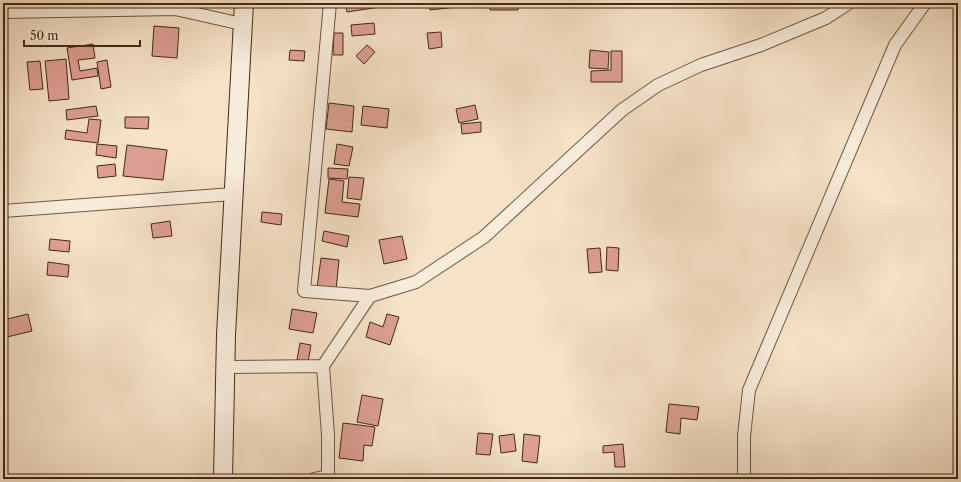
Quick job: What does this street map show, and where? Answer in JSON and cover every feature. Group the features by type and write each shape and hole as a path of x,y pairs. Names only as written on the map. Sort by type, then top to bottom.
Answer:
{"main road":[{"path":"223,479 226,367 244,3"}],"street":[{"path":"330,3 304,291 370,296 416,282 484,237 622,110 658,85 701,64 761,45 826,18 849,3"},
{"path":"744,479 744,436 749,390 895,45 925,3"},
{"path":"3,12 175,9 242,24"},
{"path":"3,211 234,194"},
{"path":"314,479 328,476 328,435 323,366 370,296"},
{"path":"226,367 323,366"}],"building":[{"path":"345,3 392,3 393,5 347,12"},
{"path":"429,3 456,3 457,7 430,10"},
{"path":"490,3 518,3 518,10 490,10"},
{"path":"374,23 375,34 352,36 351,25"},
{"path":"154,26 179,28 177,58 152,56"},
{"path":"441,32 442,47 429,49 427,33"},
{"path":"334,33 343,33 343,55 333,55"},
{"path":"93,44 95,58 78,60 80,71 97,68 98,76 72,80 67,48"},
{"path":"367,45 375,52 364,64 356,56"},
{"path":"290,50 305,51 304,61 289,60"},
{"path":"590,50 609,52 608,69 589,68"},
{"path":"611,51 622,51 622,82 591,82 591,71 611,70"},
{"path":"66,59 69,99 49,101 45,61"},
{"path":"107,60 111,87 101,89 97,62"},
{"path":"40,61 43,89 30,90 27,62"},
{"path":"329,103 354,106 352,132 326,129"},
{"path":"475,105 478,119 459,123 456,109"},
{"path":"96,106 98,116 67,120 66,110"},
{"path":"363,106 389,109 387,128 361,125"},
{"path":"125,117 149,117 148,129 125,128"},
{"path":"89,119 101,120 98,143 65,139 66,130 87,133"},
{"path":"481,122 481,132 462,134 461,124"},
{"path":"97,144 117,146 116,158 96,155"},
{"path":"337,144 353,147 349,166 334,164"},
{"path":"127,145 167,150 163,180 123,176"},
{"path":"115,164 116,176 98,178 97,166"},
{"path":"328,168 348,169 347,179 328,178"},
{"path":"349,177 364,178 361,200 347,198"},
{"path":"329,179 344,181 342,202 360,204 358,217 325,213"},
{"path":"262,212 282,214 281,225 261,222"},
{"path":"170,221 172,236 153,238 151,224"},
{"path":"324,231 349,236 347,247 322,241"},
{"path":"402,236 407,259 384,264 379,240"},
{"path":"50,239 70,241 69,252 49,250"},
{"path":"607,247 619,248 618,271 606,270"},
{"path":"600,248 602,272 589,273 587,249"},
{"path":"321,258 339,260 336,290 317,288"},
{"path":"48,262 69,265 68,277 47,275"},
{"path":"292,309 317,313 313,333 289,329"},
{"path":"28,314 32,331 3,338 3,320"},
{"path":"387,314 399,317 390,345 366,337 370,322 383,327"},
{"path":"300,343 311,345 308,362 297,360"},
{"path":"362,395 383,399 378,426 357,422"},
{"path":"669,404 699,407 697,420 681,418 680,434 666,432"},
{"path":"343,423 375,427 372,446 364,445 363,461 339,458"},
{"path":"478,433 493,434 490,455 476,454"},
{"path":"514,434 516,451 501,453 499,436"},
{"path":"524,434 540,436 537,463 522,461"},
{"path":"623,444 625,467 615,467 614,452 603,453 603,446"}]}
